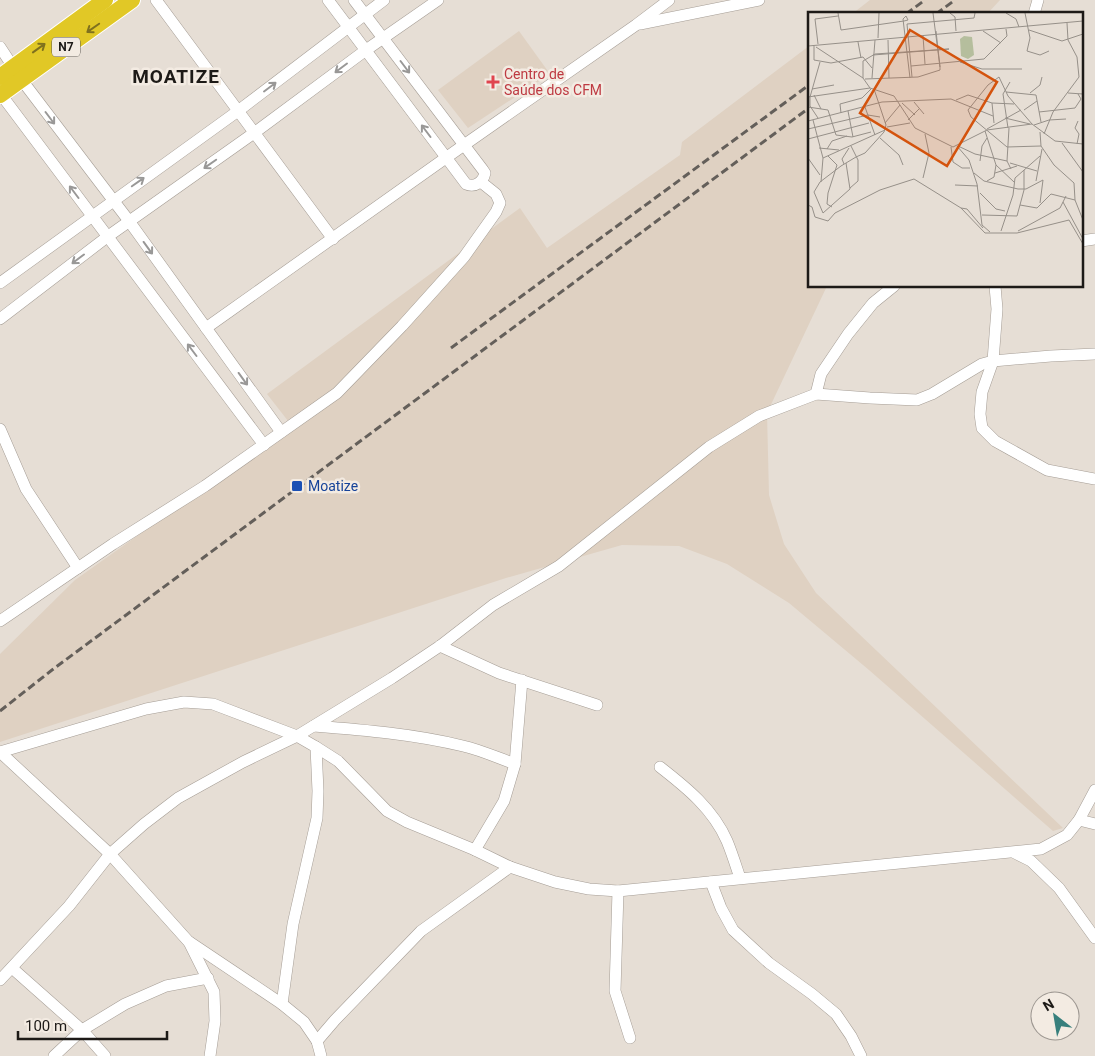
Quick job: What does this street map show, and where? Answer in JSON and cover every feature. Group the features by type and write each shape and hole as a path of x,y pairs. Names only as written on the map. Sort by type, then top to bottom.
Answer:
{"highway":[{"name":"N7","path":"0,94 17,73 105,0"},
{"name":"N7","path":"0,77 17,73 132,0"}],"street":[{"path":"156,0 333,239"},
{"path":"328,0 466,184 474,185 481,182 483,170 354,0"},
{"path":"0,283 238,111 384,0"},
{"path":"0,319 107,237 438,0"},
{"path":"206,328 669,0"},
{"path":"636,25 758,0"},
{"path":"0,47 17,73 129,221 282,432"},
{"path":"0,94 264,445"},
{"path":"0,621 198,491 338,392 402,326 464,257 496,212 500,203 496,194 481,182"},
{"path":"1082,241 1095,239"},
{"path":"816,394 821,374 848,334 873,303 892,288"},
{"path":"995,288 997,309 993,362 982,392 980,414 982,428 995,441 1047,470 1095,479"},
{"path":"0,980 69,906 110,854 144,824 178,798 243,762 297,736 392,678 440,646 493,605 559,566 709,447 759,416 816,394 917,400 932,394 982,364 1095,354"},
{"path":"0,429 26,489 78,568"},
{"path":"440,646 499,673 597,705"},
{"path":"475,850 504,801 515,764 522,680"},
{"path":"321,1056 317,1041 304,1022 282,1004 188,940 110,854 0,752 146,708 184,702 213,704 297,736 316,747 338,761 386,810 407,822 475,850 510,867 555,882 589,889 618,891 1041,849 1068,835 1086,813 1095,790"},
{"path":"314,726 425,737 465,746 515,764"},
{"path":"282,1004 293,924 317,818 316,747"},
{"path":"660,767 689,790 712,815 727,840 740,878"},
{"path":"1086,813 1095,824"},
{"path":"1015,852 1031,861 1059,888 1095,938"},
{"path":"317,1041 421,931 510,867"},
{"path":"711,882 721,908 733,930 769,963 836,1014 852,1036 861,1056"},
{"path":"618,891 614,991 630,1038"},
{"path":"188,940 214,992 210,1056"},
{"path":"12,968 82,1030 105,1056"},
{"path":"54,1056 82,1030 125,1004 166,986 208,978"}],"shaded area":[{"path":"870,0 1000,0 989,12 855,12"},
{"name":"Centro de Saúde dos CFM","path":"519,31 550,74 468,128 438,90"},
{"path":"808,47 808,288 826,288 767,413 769,495 784,544 816,593 1063,828 1053,831 869,670 789,603 727,564 679,546 622,545 506,578 0,742 0,654 75,580 292,426 267,394 520,208 547,248 680,155 682,142"}],"railway":[{"path":"909,12 925,0"},
{"path":"939,12 955,0"},
{"path":"451,348 808,86"},
{"path":"0,711 52,670 808,109"}],"place":[{"name":"Centro de Saúde dos CFM","path":"493,82"},
{"name":"Moatize","path":"297,486"}],"district":[{"name":"MOATIZE","path":"176,76"}]}
